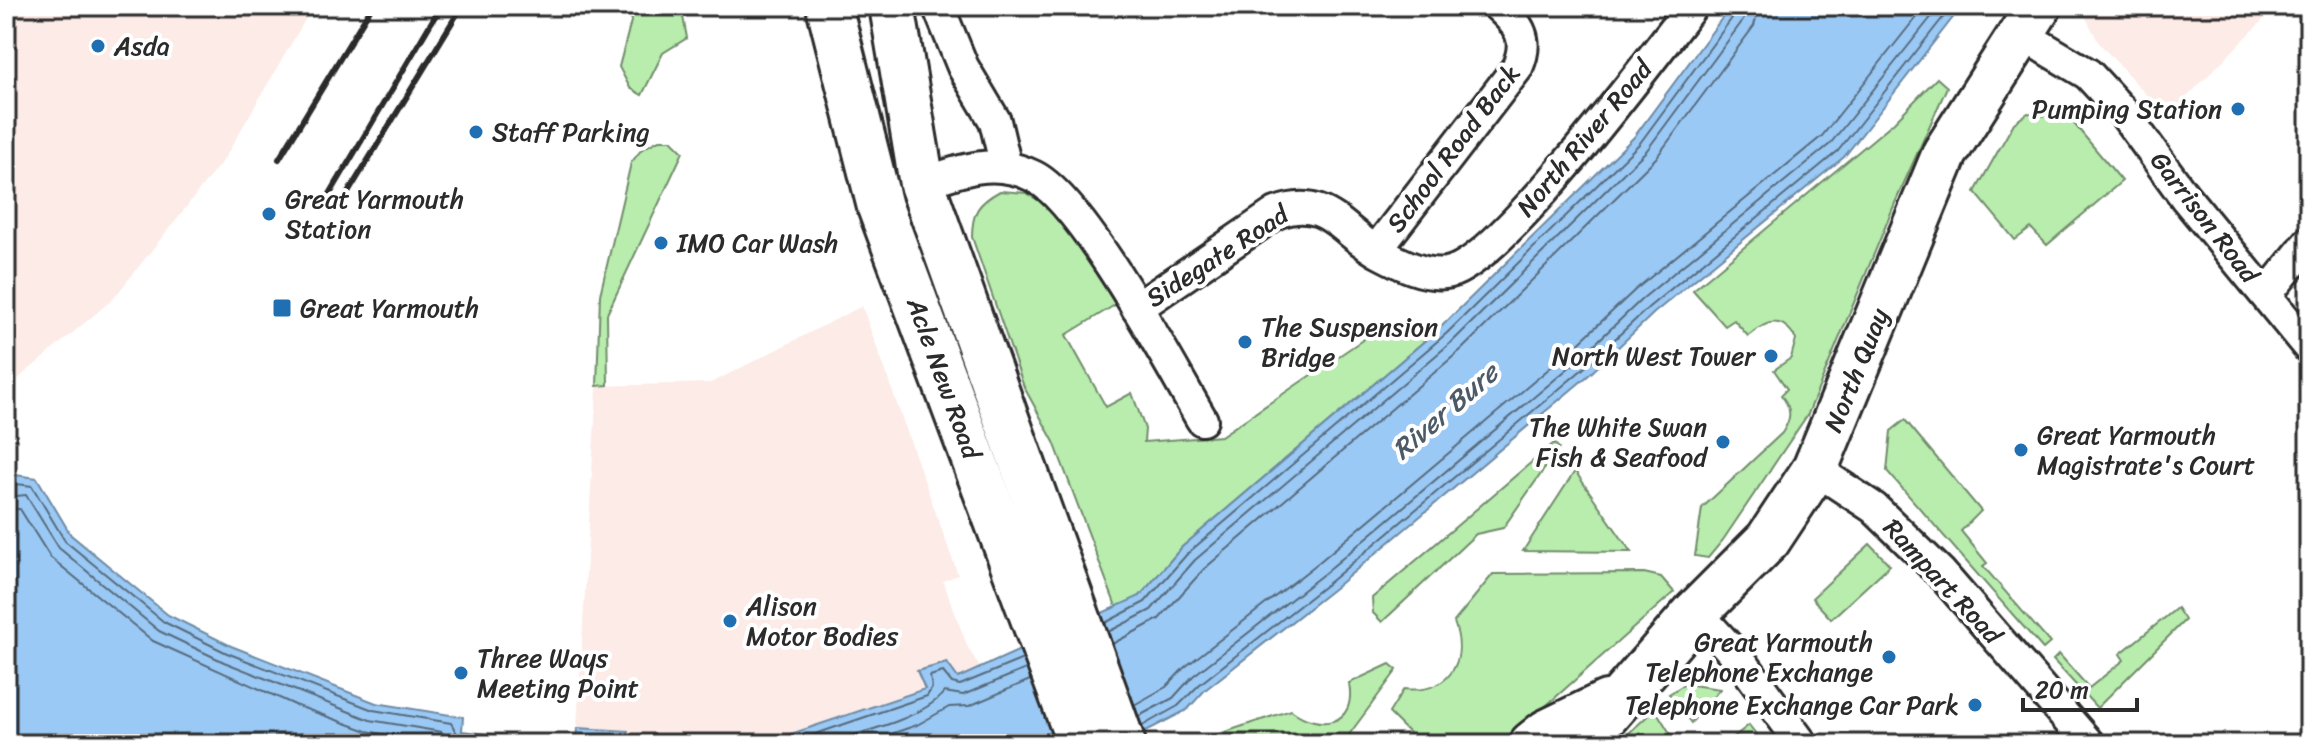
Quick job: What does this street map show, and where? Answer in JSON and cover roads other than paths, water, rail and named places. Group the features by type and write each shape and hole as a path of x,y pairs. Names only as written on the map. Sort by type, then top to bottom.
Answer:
{"main road":[{"name":"Acle New Road","path":"829,6 880,207 1080,744"},
{"name":"Acle New Road","path":"892,6 922,184 1123,744"},
{"name":"North Quay","path":"1581,744 1696,612 1768,540 1815,469 1945,153 2030,20"},
{"name":"North Quay","path":"1532,744 1547,732 1620,697"}],"street":[{"path":"938,6 963,67 995,121 1006,167"},
{"name":"School Road Back","path":"1379,252 1385,239 1517,68 1524,53 1524,36 1517,23 1498,6"},
{"name":"North River Road","path":"1470,264 1546,190 1692,6"},
{"name":"Garrison Road","path":"2030,20 2088,74 2123,112 2185,197 2309,348"},
{"path":"922,184 963,168 1006,167 1034,176 1057,194 1137,308 1202,420"},
{"name":"Sidegate Road","path":"1137,308 1276,213 1295,205 1322,210 1379,252 1419,271 1446,273 1470,264"},
{"path":"2266,295 2309,242"},
{"name":"Rampart Road","path":"1815,469 1874,508 1941,573 2089,744"},
{"path":"1696,612 1741,661 1802,744"}],"water":[{"name":"River Bure","path":"1731,6 1962,6 1844,157 1654,313 1590,374 1337,586 1205,690 1187,710 1121,744 665,744 782,737 925,689 917,671 947,663 958,678 1140,596 1182,547 1441,327 1634,137"},
{"path":"15,475 37,478 71,535 168,615 231,646 376,703 463,717 462,731 573,744 6,744 6,481"},
{"path":"577,728 628,731 627,744 576,744"}],"railway":[{"path":"279,159 372,6"},
{"path":"327,199 441,6"},
{"path":"340,206 462,6"}],"place":[{"name":"Asda","path":"98,46"},
{"name":"Pumping Station","path":"2238,109"},
{"name":"Staff Parking","path":"476,132"},
{"name":"Great Yarmouth Station","path":"269,214"},
{"name":"IMO Car Wash","path":"661,243"},
{"name":"Great Yarmouth","path":"282,308"},
{"name":"The Suspension Bridge","path":"1245,342"},
{"name":"North West Tower","path":"1771,356"},
{"name":"The White Swan Fish & Seafood","path":"1723,442"},
{"name":"Great Yarmouth Magistrate's Court","path":"2021,450"},
{"name":"Alison Motor Bodies","path":"730,621"},
{"name":"Great Yarmouth Telephone Exchange","path":"1889,657"},
{"name":"Three Ways Meeting Point","path":"461,673"},
{"name":"Telephone Exchange Car Park","path":"1975,705"}]}
